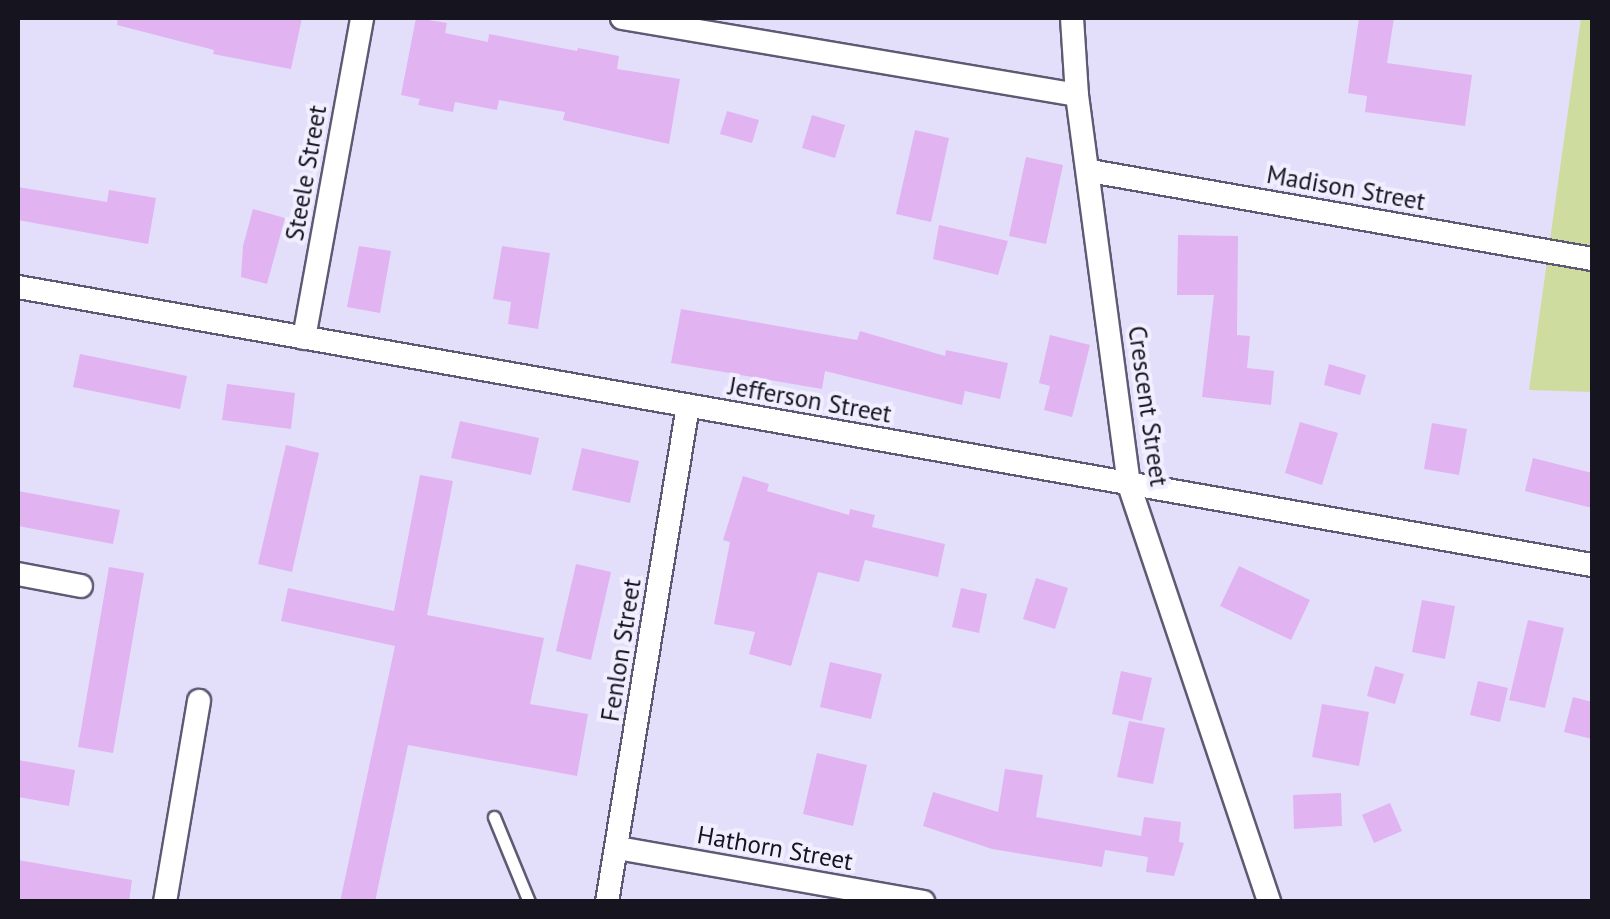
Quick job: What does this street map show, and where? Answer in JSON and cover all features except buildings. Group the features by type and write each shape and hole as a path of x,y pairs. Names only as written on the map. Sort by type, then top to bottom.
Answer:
{"street":[{"name":"Steele Street","path":"304,338 362,18"},
{"path":"622,18 1077,95"},
{"name":"Crescent Street","path":"1072,18 1077,95 1090,171 1128,485 1269,902"},
{"name":"Madison Street","path":"1090,171 1592,259"},
{"name":"Jefferson Street","path":"18,287 1592,565"},
{"name":"Fenlon Street","path":"607,902 688,406"},
{"path":"18,574 81,586"},
{"path":"165,902 199,701"},
{"name":"Hathorn Street","path":"618,848 923,902"}],"lane":[{"path":"494,816 529,902"}],"green space":[{"path":"1581,18 1592,18 1592,392 1529,390"}]}
